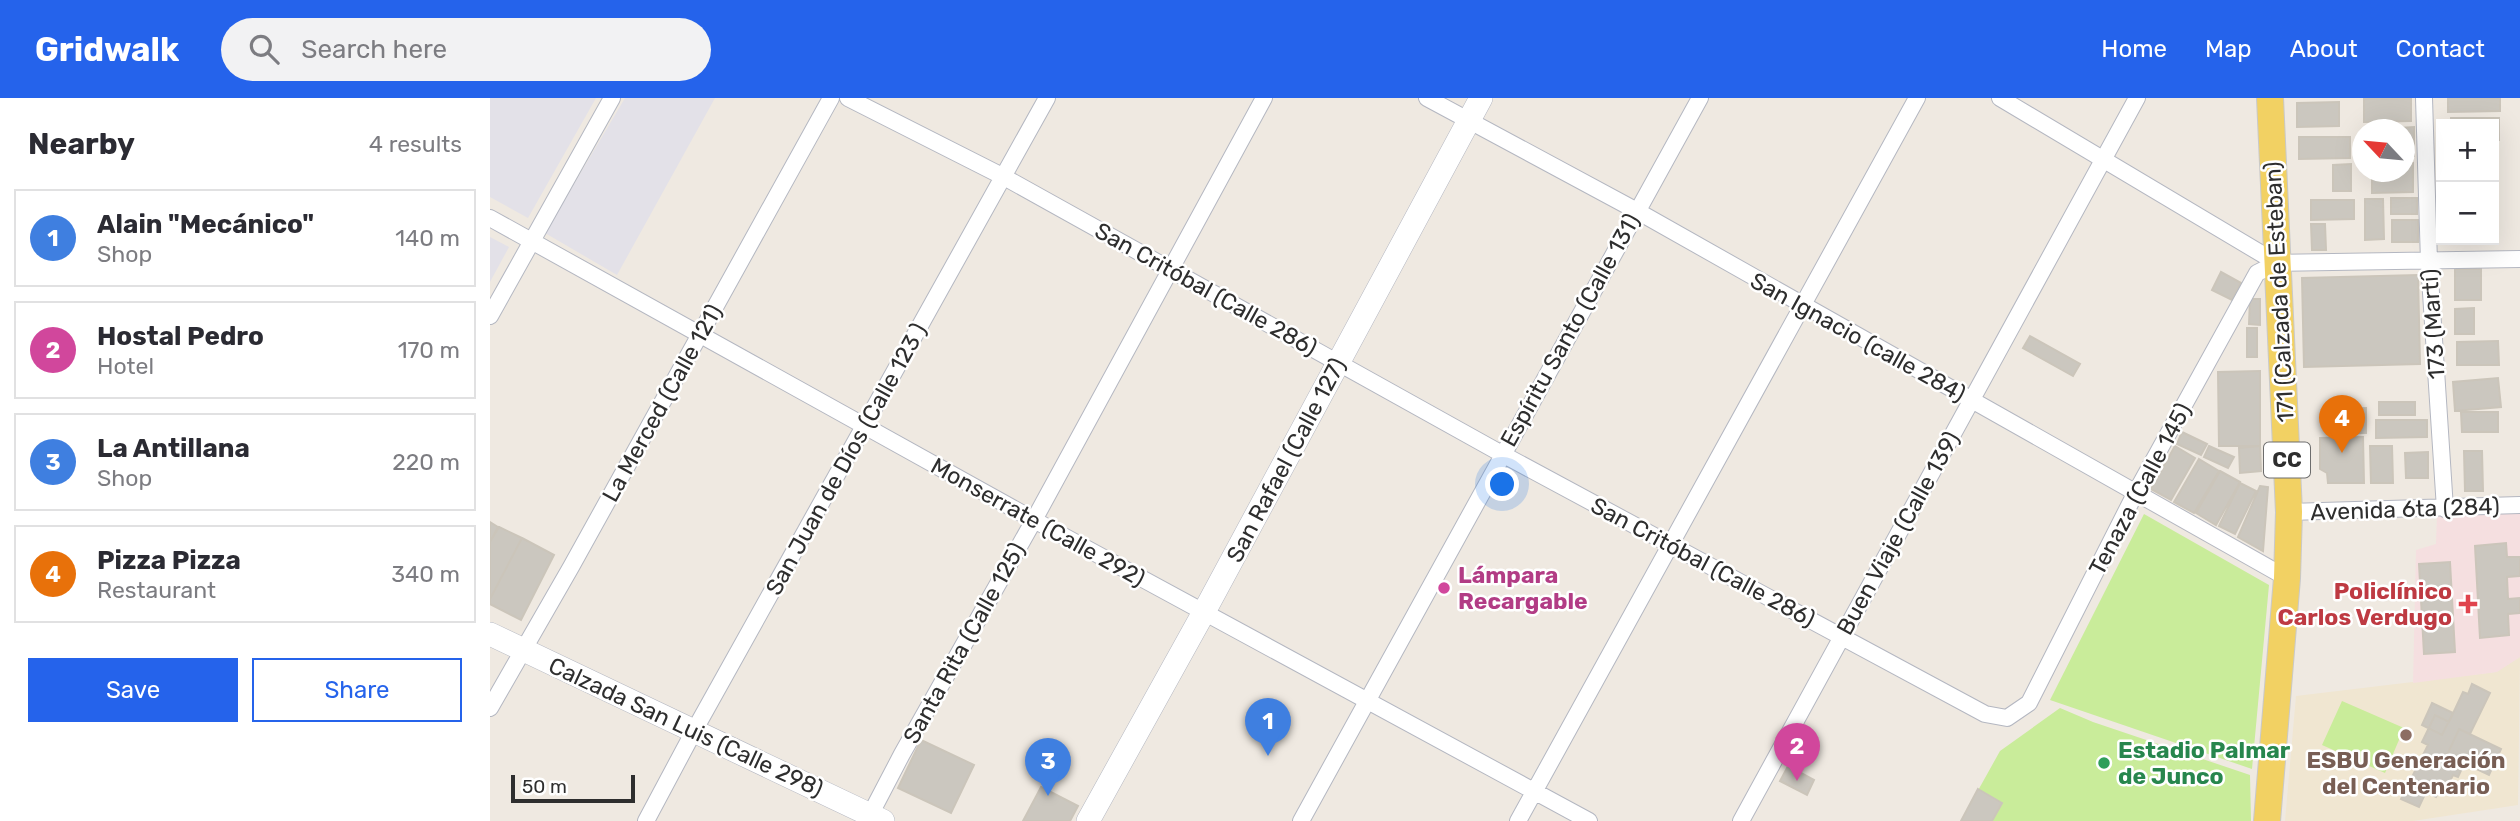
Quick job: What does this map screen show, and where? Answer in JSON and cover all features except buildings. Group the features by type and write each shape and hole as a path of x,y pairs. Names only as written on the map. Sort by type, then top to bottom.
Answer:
{"main road":[{"name":"171 (Calzada de Esteban)","path":"2267,821 2287,579 2289,512 2270,98"}],"street":[{"path":"490,316 612,98"},
{"name":"La Merced (Calle 121)","path":"490,708 831,98"},
{"name":"San Critóbal (Calle 286)","path":"848,98 1004,177 1502,454 1841,637 1985,714 2007,718"},
{"name":"San Juan de Díos (Calle 123 )","path":"646,821 1047,98"},
{"name":"Santa Rita (Calle 125)","path":"873,819 902,754 1034,520 1264,98"},
{"name":"San Ignacio (calle 284)","path":"1427,98 1637,211 2287,579"},
{"name":"San Rafael (Calle 127)","path":"1088,821 1481,98"},
{"name":"Espíritu Santo (Calle 131)","path":"1301,821 1700,98"},
{"path":"1518,821 1917,98"},
{"path":"2000,98 2277,263 2520,259"},
{"name":"Buen Viaje (Calle 139)","path":"1741,821 2137,98"},
{"name":"173 (Martí)","path":"2424,98 2429,262 2445,509"},
{"name":"Monserrate (Calle 292)","path":"490,218 864,427 1589,821"},
{"name":"Tenaza (Calle 145)","path":"2007,718 2029,703 2136,492 2257,273 2277,263"},
{"name":"Avenida 6ta (284)","path":"2289,512 2520,505"},
{"name":"Calzada San Luis (Calle 298)","path":"490,634 873,819"}],"shaded area":[{"path":"490,98 596,98 528,218 490,197"},
{"path":"625,98 715,98 617,275 545,233"},
{"path":"490,237 509,247 490,282"},
{"name":"Policlínico Carlos Verdugo","path":"2520,511 2520,657 2497,672 2413,683 2416,550 2436,544 2437,515"},
{"name":"ESBU Generación del Centenario","path":"2520,657 2518,805 2413,821 2285,821 2296,696 2496,672"}],"green space":[{"path":"2144,514 2269,585 2252,769 2050,700"},
{"path":"2342,701 2404,728 2385,773 2322,745"},
{"name":"Estadio Palmar de Junco","path":"2060,708 2093,722 2250,775 2251,821 1961,821 2000,751"}],"place":[{"name":"Pizza Pizza","path":"2342,453"},
{"name":"Lámpara Recargable","path":"1444,588"},
{"name":"Policlínico Carlos Verdugo","path":"2468,604"},
{"name":"ESBU Generación del Centenario","path":"2406,735"},
{"name":"Alain \"Mecánico\"","path":"1268,756"},
{"name":"Estadio Palmar de Junco","path":"2104,763"},
{"name":"Hostal Pedro","path":"1797,781"},
{"name":"La Antillana","path":"1048,796"}]}
